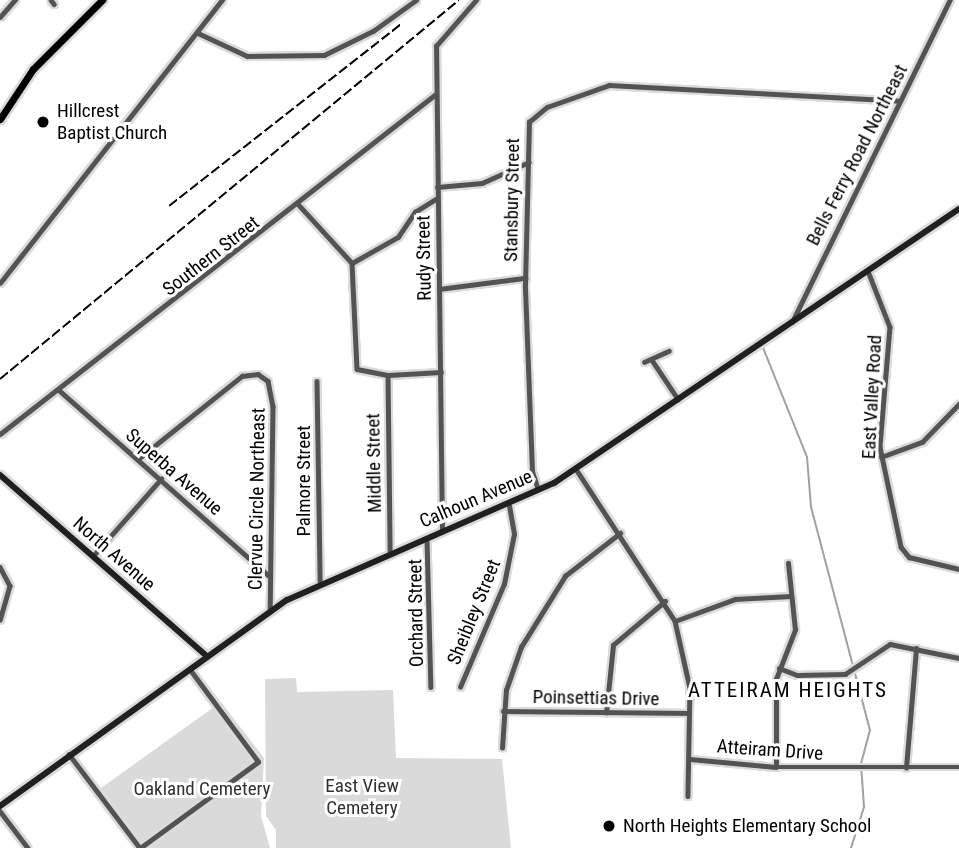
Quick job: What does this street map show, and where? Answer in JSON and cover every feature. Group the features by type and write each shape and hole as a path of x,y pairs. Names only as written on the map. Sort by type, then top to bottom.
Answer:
{"main road":[{"path":"0,119 33,69 103,0"}],"street":[{"path":"0,17 15,0"},
{"path":"0,283 222,0"},
{"path":"198,33 247,56 324,55 373,31 416,0"},
{"name":"Rudy Street","path":"442,532 436,94 439,34 476,0"},
{"name":"Bells Ferry Road Northeast","path":"791,322 950,0"},
{"name":"Stansbury Street","path":"539,491 532,471 524,278 530,162 529,122 592,88 659,85 901,101"},
{"name":"Southern Street","path":"0,434 60,391 436,94"},
{"path":"437,187 490,181 530,162"},
{"path":"352,263 398,237 415,212 437,198"},
{"path":"299,204 352,263 356,369 388,375 441,372"},
{"name":"Calhoun Avenue","path":"0,808 69,754 270,611 320,581 509,506 539,491 576,469 959,208"},
{"name":"East Valley Road","path":"868,270 890,327 881,457 903,552 959,569"},
{"path":"439,289 524,278"},
{"path":"644,362 668,351"},
{"path":"652,360 678,400"},
{"name":"Clervue Circle Northeast","path":"138,459 233,382 248,373 262,376 273,407 268,575 270,611"},
{"name":"Middle Street","path":"388,375 390,551"},
{"name":"Palmore Street","path":"317,381 320,581"},
{"name":"Superba Avenue","path":"60,391 268,575"},
{"path":"881,457 922,442 959,404"},
{"name":"Atteiram Drive","path":"576,469 676,621 689,713 690,759 776,767 959,768"},
{"name":"North Avenue","path":"0,475 206,656"},
{"path":"93,556 160,480"},
{"name":"Sheibley Street","path":"460,687 504,584 514,534 509,506"},
{"path":"502,748 503,711 514,662 550,598 579,562 620,533"},
{"name":"Orchard Street","path":"426,538 431,688"},
{"path":"776,767 779,668 794,637 788,563"},
{"path":"0,567 10,586 0,620"},
{"path":"676,621 735,599 791,596"},
{"path":"606,713 613,645 665,601"},
{"path":"779,668 834,676 856,669 884,645 916,648 959,658"},
{"path":"906,768 916,648"},
{"path":"69,754 140,848 258,762 190,669"},
{"name":"Poinsettias Drive","path":"503,711 689,713"},
{"path":"688,796 690,759"},
{"path":"0,808 28,848"}],"green space":[{"name":"East View Cemetery","path":"296,678 297,692 393,690 396,758 502,759 511,848 276,848 276,830 266,816 265,679"},
{"name":"Oakland Cemetery","path":"221,702 264,758 261,816 270,848 146,848 101,788"}],"waterway":[{"path":"762,345 807,457 811,507 870,730 861,764 864,807 851,848"}],"railway":[{"path":"0,379 459,0"},
{"path":"169,206 402,23"}],"place":[{"name":"Hillcrest Baptist Church","path":"43,122"},
{"name":"North Heights Elementary School","path":"609,826"}],"district":[{"name":"ATTEIRAM HEIGHTS","path":"788,690"}]}
